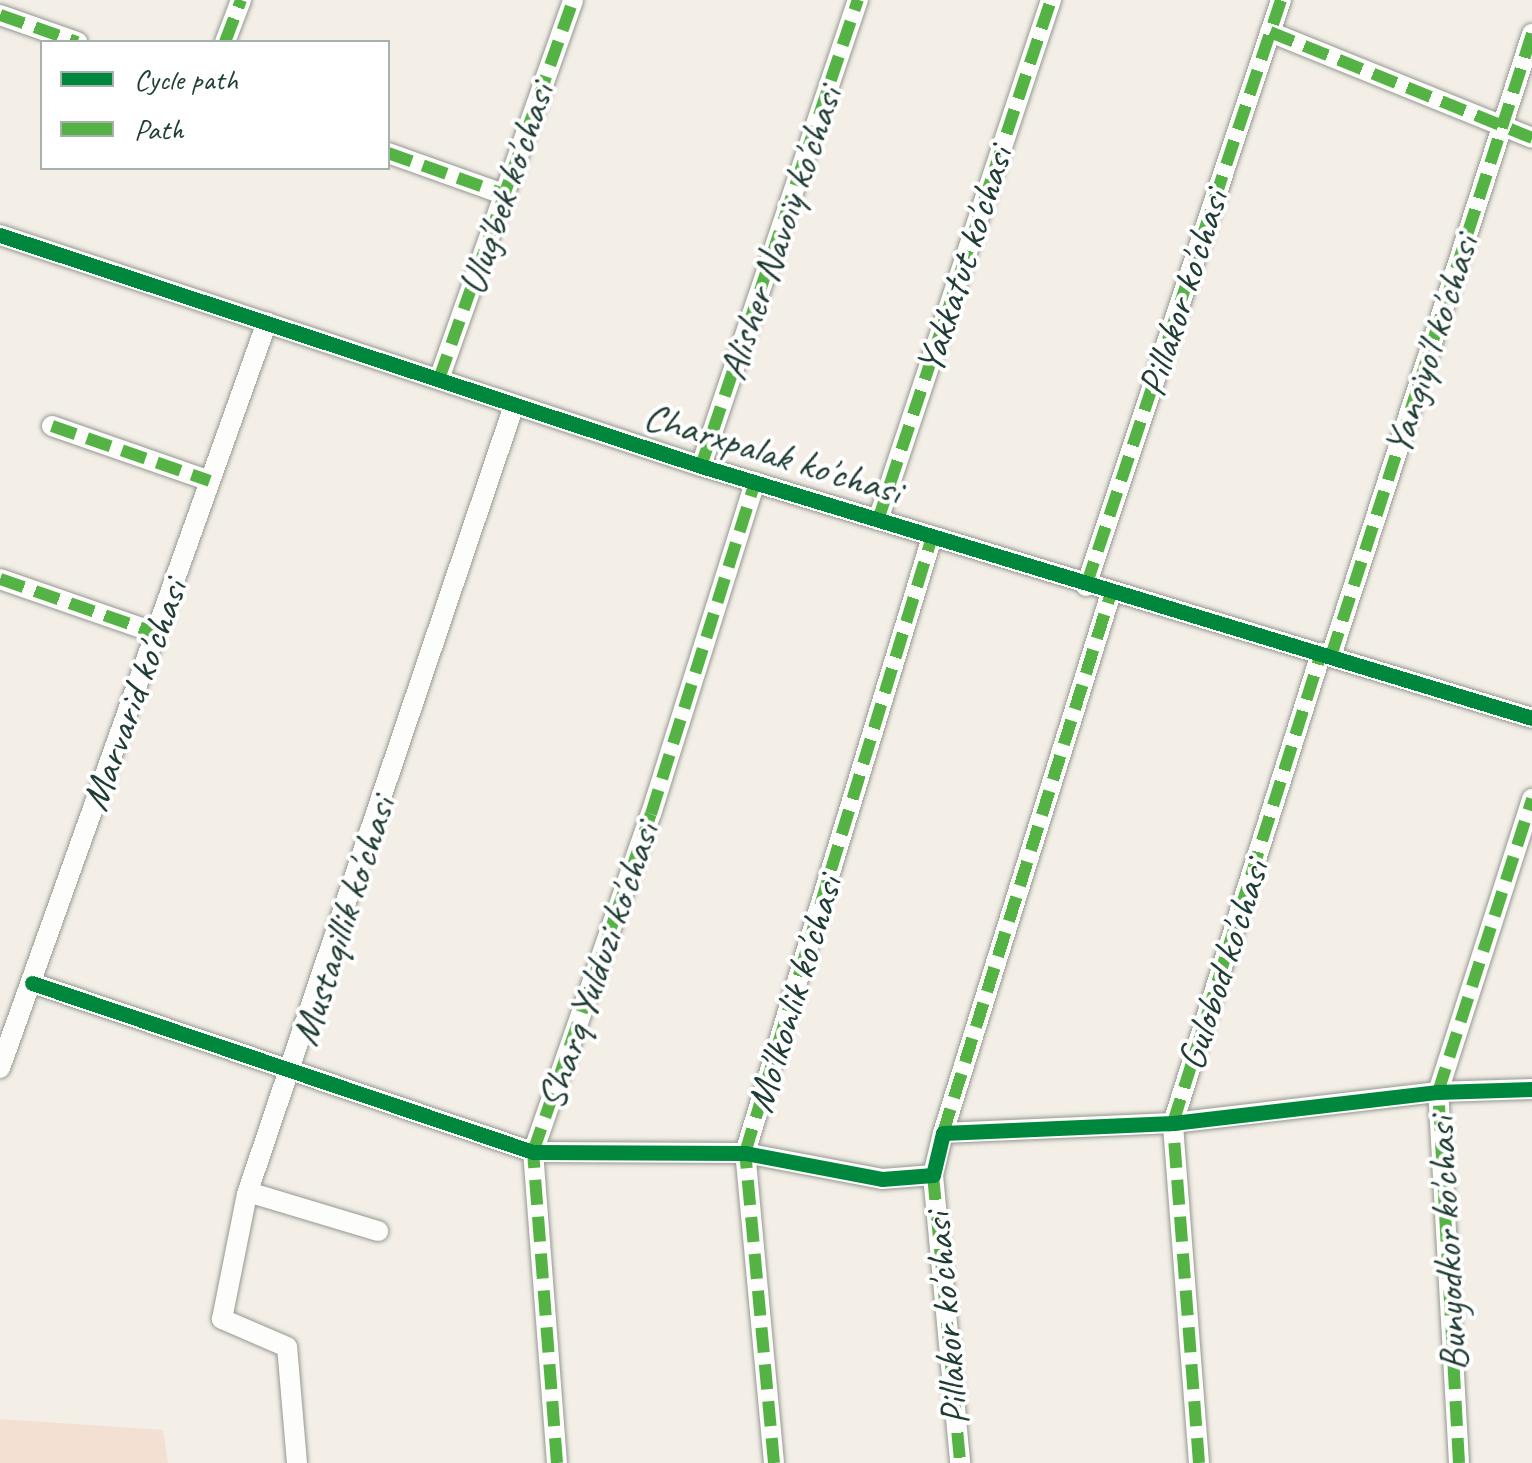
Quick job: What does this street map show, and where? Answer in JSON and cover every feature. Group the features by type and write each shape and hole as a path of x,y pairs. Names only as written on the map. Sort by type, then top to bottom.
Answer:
{"street":[{"path":"227,40 241,0"},
{"name":"Ulug'bek ko'chasi","path":"440,379 574,0"},
{"name":"Alisher Navoiy ko'chasi","path":"701,466 858,0"},
{"name":"Yakkatut ko'chasi","path":"878,520 1051,0"},
{"name":"Pillakor ko'chasi","path":"1086,586 1281,0"},
{"path":"0,15 71,40"},
{"path":"1270,32 1532,138"},
{"name":"Yangiyo'l ko'chasi","path":"1326,655 1532,34"},
{"path":"390,154 504,194"},
{"name":"Charxpalak ko'chasi","path":"0,235 701,466 1086,586 1532,718"},
{"name":"Marvarid ko'chasi","path":"0,1068 267,322"},
{"name":"Mustaqillik ko'chasi","path":"297,1463 288,1347 222,1319 248,1192 294,1070 514,405"},
{"path":"52,426 210,480"},
{"name":"Sharq Yulduzi ko'chasi","path":"557,1463 533,1152 651,814 755,482"},
{"name":"Mo'lkonlik ko'chasi","path":"774,1463 745,1153 932,536"},
{"path":"0,579 156,633"},
{"path":"1111,593 943,1133 1173,1122 1438,1092 1532,1089"},
{"name":"Gulobod ko'chasi","path":"1199,1463 1173,1122 1326,655"},
{"name":"Bunyodkor ko'chasi","path":"1459,1463 1438,1092 1532,799"},
{"path":"32,984 533,1152 745,1153 882,1179 933,1175"},
{"name":"Pillakor ko'chasi","path":"943,1133 933,1175 960,1463"},
{"path":"248,1192 378,1231"}],"shaded area":[{"path":"0,1419 163,1430 168,1463 0,1463"}],"marked path":[{"path":"226,40 241,0"},
{"path":"439,379 573,0"},
{"path":"701,466 858,0"},
{"path":"878,520 1051,0"},
{"path":"1086,586 1281,0"},
{"path":"0,15 71,40"},
{"path":"1270,32 1532,138"},
{"path":"1331,656 1532,34"},
{"path":"390,154 503,194"},
{"path":"52,426 210,481"},
{"path":"557,1463 533,1152 651,814 755,482"},
{"path":"774,1463 745,1153 932,537"},
{"path":"0,579 156,633"},
{"path":"943,1133 1111,593"},
{"path":"1199,1463 1173,1123 1321,653"},
{"path":"1459,1463 1438,1092 1532,799"},
{"path":"933,1175 960,1463"}],"cycle path":[{"path":"0,235 701,466 1532,718"},
{"path":"32,983 533,1152 745,1153 882,1179 933,1175 943,1133 1173,1123 1438,1092 1532,1089"}]}
